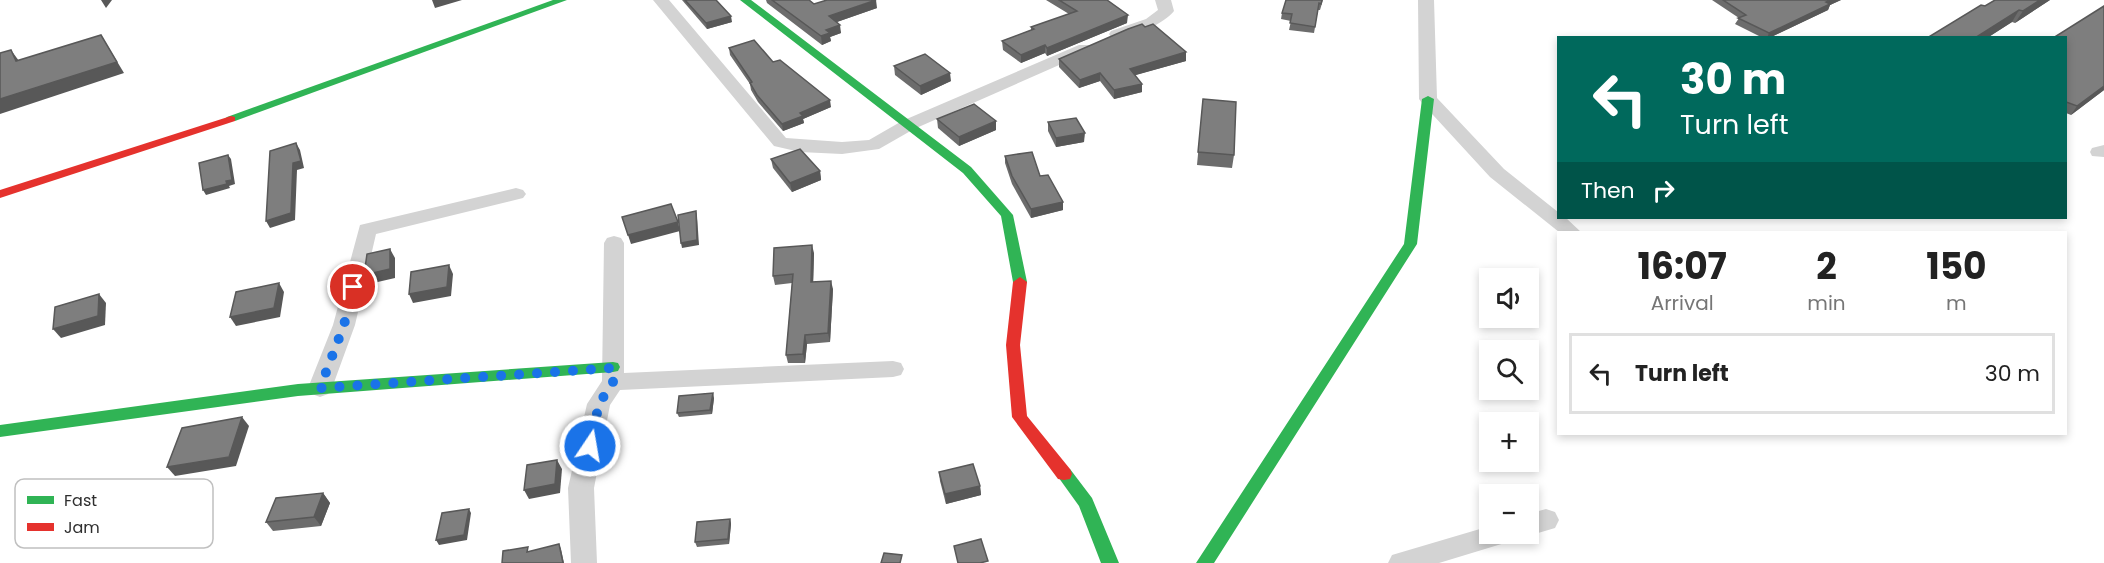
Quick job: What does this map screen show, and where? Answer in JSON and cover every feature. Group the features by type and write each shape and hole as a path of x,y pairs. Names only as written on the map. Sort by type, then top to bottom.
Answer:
{"street":[{"path":"0,194 270,106 561,0"},
{"path":"661,0 780,142 800,146 842,148 873,145 908,125 1121,32 1152,22 1166,12 1163,0"},
{"path":"745,0 967,170 1006,215 1020,280 1013,345 1020,417 1086,503 1110,563"},
{"path":"1205,563 1410,244 1428,99 1426,0"},
{"path":"1428,99 1497,173 1570,231"},
{"path":"320,388 344,325 367,230 516,194"},
{"path":"584,563 581,488 599,404 613,375 614,243"},
{"path":"0,431 320,388 613,375 894,369"},
{"path":"1401,563 1479,540"}],"building":[{"path":"685,0 716,0 731,16 706,23"},
{"path":"772,0 809,0 814,4 827,0 876,0 829,16 840,25 826,30 830,33 821,36"},
{"path":"1059,0 1107,0 1128,15 1047,48 1045,45 1021,55 1002,41 1034,29 1031,27 1077,11"},
{"path":"1286,0 1322,0 1321,4 1319,3 1315,27 1290,23 1292,14 1282,13"},
{"path":"1723,0 1831,0 1826,2 1830,4 1769,33 1738,18 1746,15"},
{"path":"1995,0 2040,0 2023,11 2019,10 1978,36 1930,36 1981,5 1985,6"},
{"path":"2104,6 2104,86 2077,106 2067,102 2067,36 2056,36"},
{"path":"1142,24 1145,27 1153,24 1186,52 1130,69 1142,84 1114,90 1100,73 1080,80 1059,59 1128,29"},
{"path":"101,35 117,62 0,99 0,53 11,50 16,61"},
{"path":"754,40 773,62 780,60 830,100 800,113 803,116 782,124 757,95 750,83 752,82 729,48"},
{"path":"925,54 950,73 920,86 894,66"},
{"path":"1203,99 1236,102 1234,155 1198,152"},
{"path":"974,104 996,121 959,137 937,119"},
{"path":"1076,118 1085,133 1056,138 1048,122"},
{"path":"296,143 301,161 293,163 291,213 266,221 270,151"},
{"path":"800,149 820,171 790,183 771,159"},
{"path":"1032,152 1040,176 1048,175 1063,202 1031,209 1012,176 1005,156"},
{"path":"228,155 232,180 226,181 227,184 203,190 199,163"},
{"path":"671,204 678,222 628,235 622,217"},
{"path":"696,211 697,240 681,243 678,215"},
{"path":"812,245 811,282 831,281 828,333 805,335 803,354 786,355 793,274 773,276 774,248"},
{"path":"390,249 390,269 364,275 367,254"},
{"path":"449,265 447,287 409,294 411,272"},
{"path":"279,283 274,308 230,317 236,292"},
{"path":"99,294 98,316 53,329 55,307"},
{"path":"713,393 710,410 677,413 679,396"},
{"path":"242,417 229,457 167,467 182,428"},
{"path":"557,460 555,484 524,490 527,465"},
{"path":"973,464 980,486 945,494 939,472"},
{"path":"323,493 314,517 266,522 276,498"},
{"path":"469,509 464,535 436,540 442,513"},
{"path":"730,519 728,539 695,542 697,522"},
{"path":"981,539 988,561 958,563 954,546"},
{"path":"559,544 563,563 502,563 503,551 528,547 527,552"},
{"path":"884,553 902,555 900,563 881,563"}],"traffic: fast":[{"path":"231,119 562,0"},
{"path":"745,0 967,170 1007,215 1020,282"},
{"path":"1205,563 1410,244 1428,99"},
{"path":"0,431 298,390 613,367"},
{"path":"1064,474 1086,503 1110,563"}],"traffic: jam":[{"path":"0,194 231,119"},
{"path":"1020,282 1013,345 1020,417 1064,474"}],"route":[{"path":"353,287 344,325 320,388 613,368 613,382 599,404 590,446"}]}
